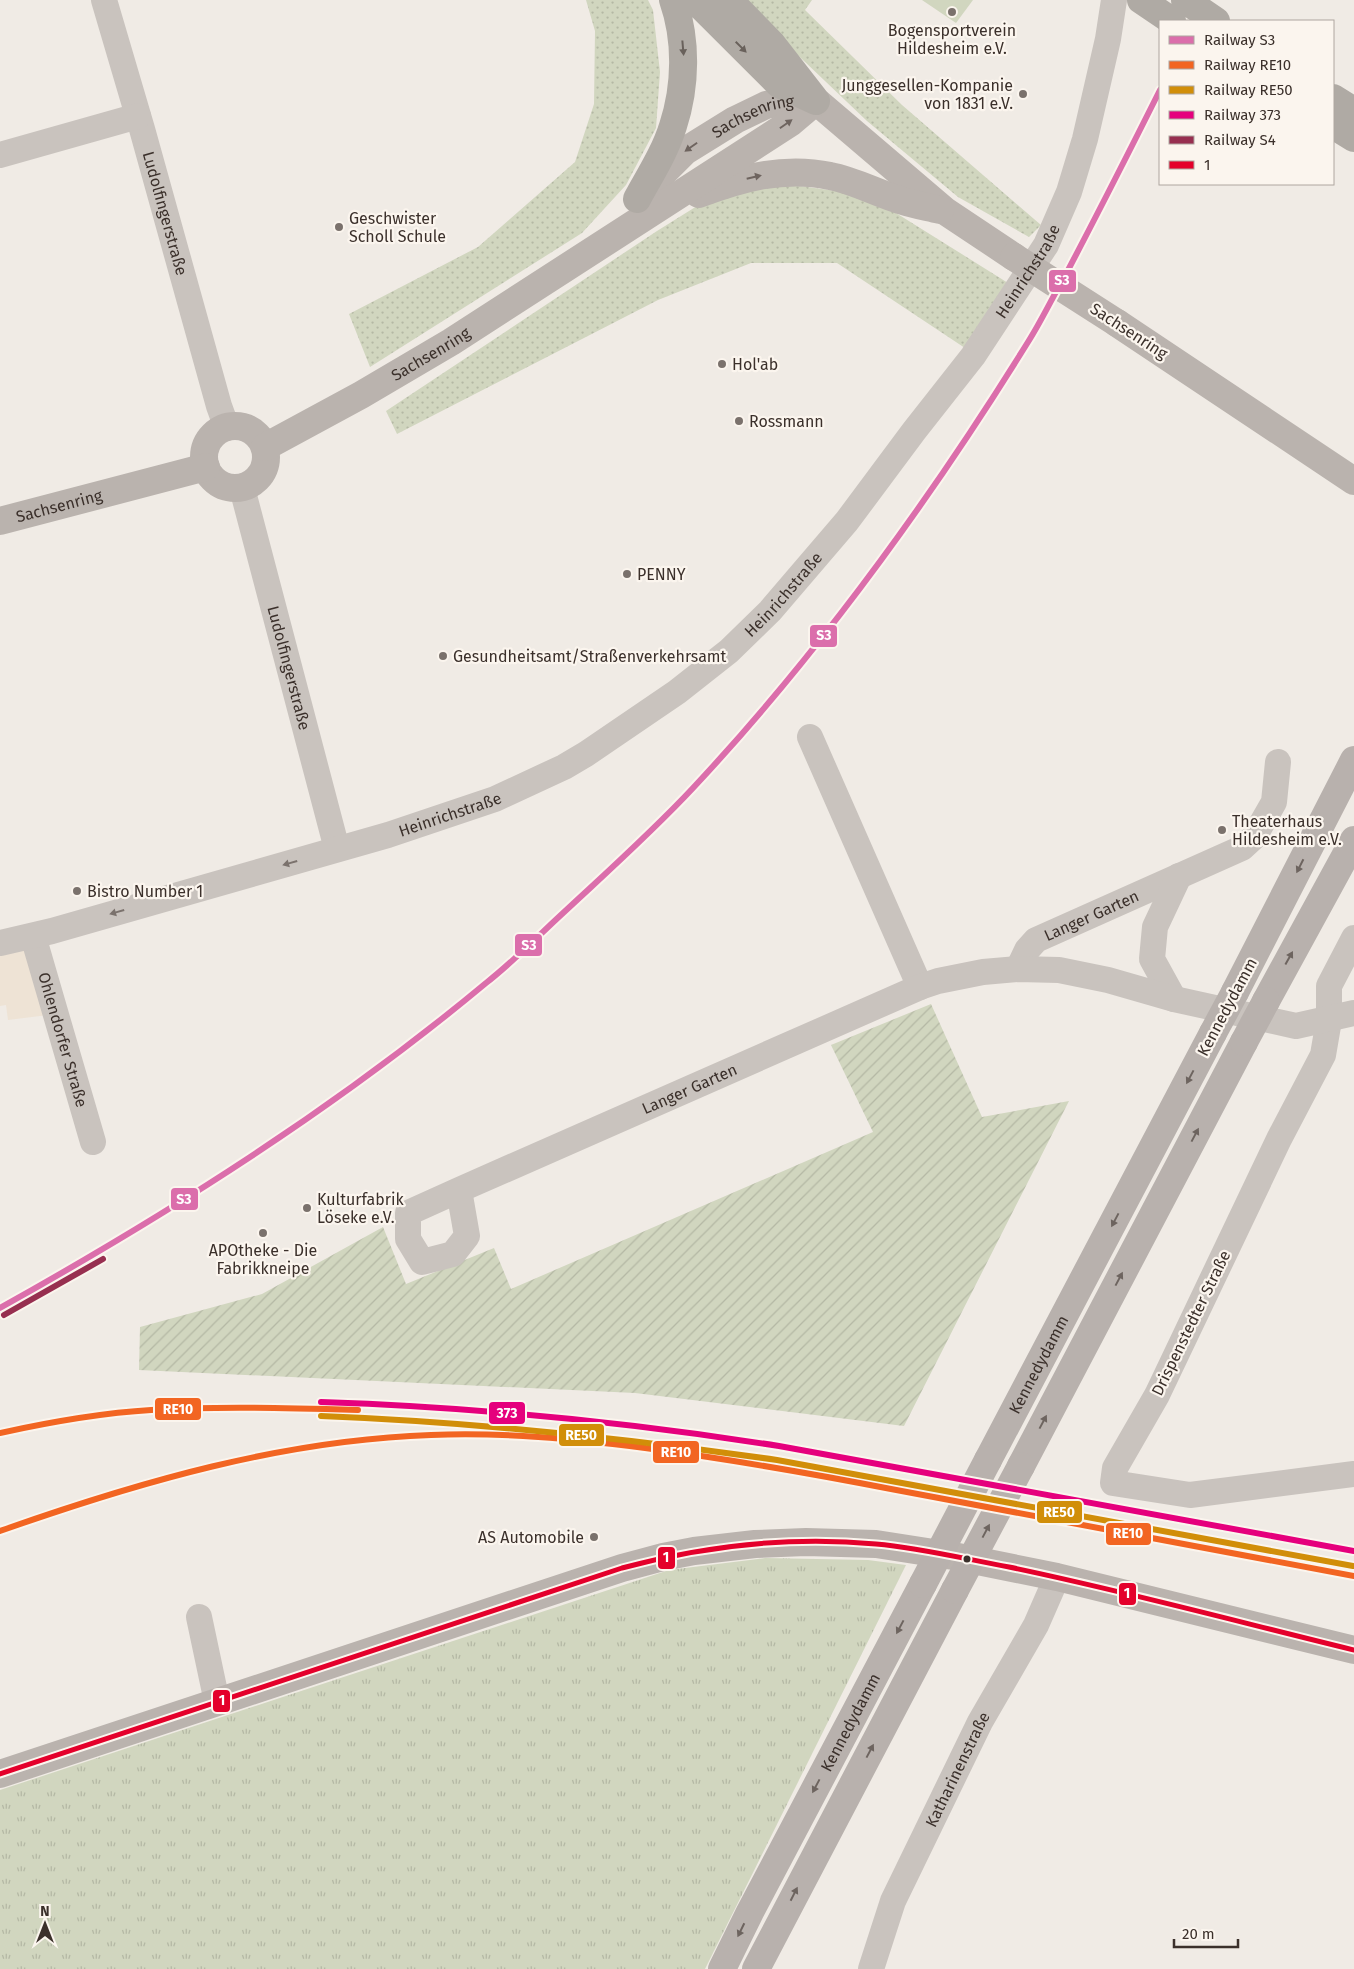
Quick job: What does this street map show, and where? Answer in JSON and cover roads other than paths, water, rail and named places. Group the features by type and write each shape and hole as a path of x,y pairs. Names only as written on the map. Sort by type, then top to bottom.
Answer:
{"highway":[{"path":"647,204 673,126 683,78 684,54 681,30 673,0"},
{"path":"695,0 779,84 816,101"},
{"path":"729,0 772,44 816,101"},
{"path":"1141,0 1171,20"},
{"path":"1185,0 1215,20"},
{"path":"1334,99 1354,111"},
{"path":"1334,127 1354,138"}],"main road":[{"name":"Kennedydamm","path":"722,1969 754,1903 1235,992 1354,760"},
{"name":"Kennedydamm","path":"756,1969 1266,1000 1354,840"}],"street":[{"name":"Ludolfingerstraße","path":"104,0 218,406 227,428"},
{"name":"Heinrichstraße","path":"0,943 33,936 388,835 495,799 564,767 677,692 729,651 770,612 847,520 973,356 1046,244 1069,192 1085,139 1108,39 1114,0"},
{"name":"Sachsenring","path":"265,447 361,395 451,342 590,251 647,204 685,151 735,120 766,105 786,101 816,101 945,211 1354,480"},
{"path":"0,155 138,116"},
{"path":"647,204 722,186 758,175 805,172 852,181 902,201 945,211"},
{"path":"236,426 254,432 265,447 266,456 263,473 250,485 242,488 224,486 210,475 206,467 204,457 210,439 218,432 227,428 236,426"},
{"name":"Sachsenring","path":"0,522 206,467"},
{"name":"Ludolfingerstraße","path":"242,488 337,849"},
{"path":"810,737 920,987"},
{"name":"Langer Garten","path":"1018,969 1027,950 1036,940 1242,848 1254,836 1274,802 1278,762"},
{"name":"Langer Garten","path":"1174,1000 1152,959 1155,927 1179,876"},
{"name":"Ohlendorfer Straße","path":"33,936 93,1142"},
{"name":"Drispenstedter Straße","path":"1354,938 1329,986 1329,1020 1323,1055 1279,1139 1157,1395 1115,1468 1113,1483 1190,1495 1354,1474"},
{"name":"Langer Garten","path":"459,1190 920,987 954,977 1018,969 1059,970 1108,980 1174,1000 1296,1026 1354,1014"},
{"path":"0,1774 572,1583 663,1556 694,1551 806,1542 876,1544 953,1556 1057,1577 1354,1650"},
{"name":"Katharinenstraße","path":"871,1969 893,1901 980,1722 1036,1625 1057,1577"},
{"path":"199,1618 217,1702"}],"rail line":[{"name":"S3","path":"0,1308 127,1235 189,1196 311,1116 371,1073 506,967 693,788 740,736 829,629 912,517 991,401 1028,342 1066,274 1159,92"},
{"name":"S4","path":"4,1315 103,1259"},
{"name":"373","path":"321,1402 494,1412 722,1437 1354,1551"},
{"name":"RE10","path":"0,1433 75,1418 151,1410 229,1408 358,1410"},
{"name":"RE50","path":"321,1416 435,1422 549,1432 777,1460 1353,1566"},
{"name":"RE10","path":"0,1531 158,1480 266,1455 321,1445 376,1439 485,1434 538,1437 645,1448 830,1477 1354,1576"}],"place":[{"name":"Bogensportverein Hildesheim e.V.","path":"952,12"},
{"name":"Junggesellen-Kompanie von 1831 e.V.","path":"1023,94"},
{"name":"Geschwister Scholl Schule","path":"339,227"},
{"name":"Hol'ab","path":"722,364"},
{"name":"Rossmann","path":"739,421"},
{"name":"PENNY","path":"627,574"},
{"name":"Gesundheitsamt/Straßenverkehrsamt","path":"443,656"},
{"name":"Theaterhaus Hildesheim e.V.","path":"1222,830"},
{"name":"Bistro Number 1","path":"77,891"},
{"name":"Kulturfabrik Löseke e.V.","path":"307,1208"},
{"name":"APOtheke - Die Fabrikkneipe","path":"263,1233"},
{"name":"AS Automobile","path":"594,1537"}]}
